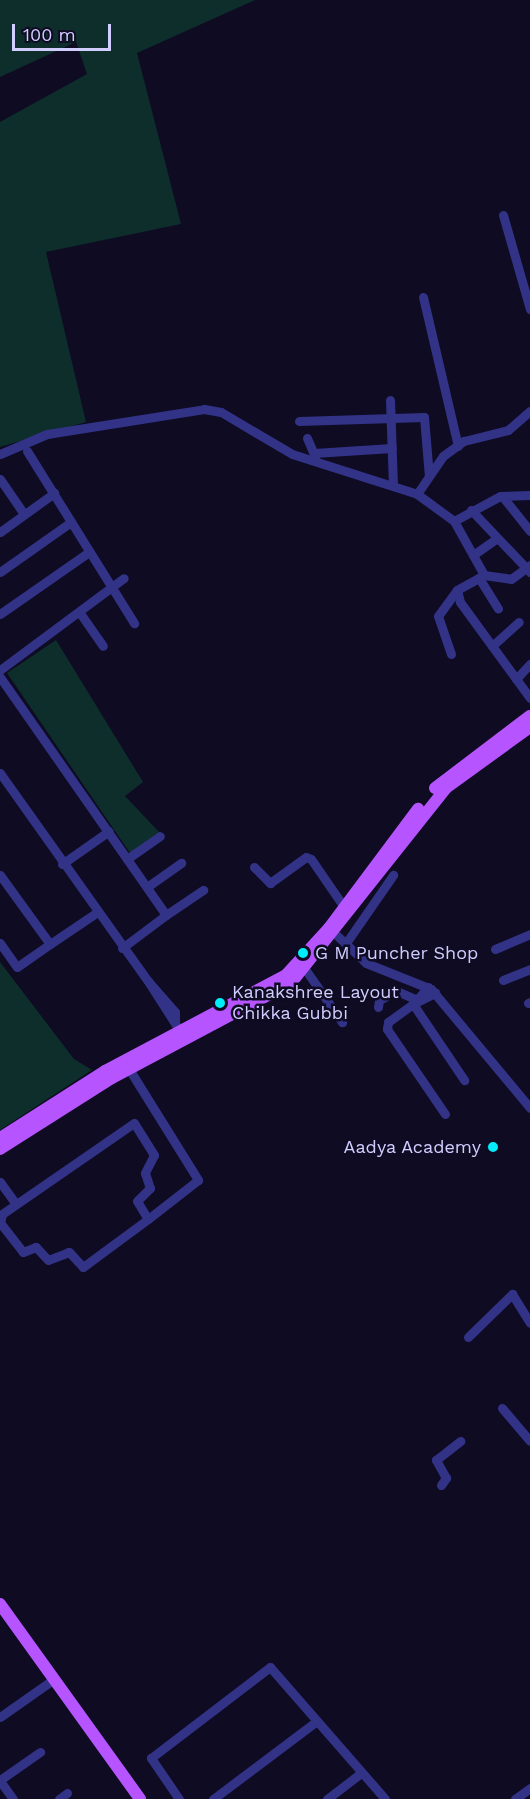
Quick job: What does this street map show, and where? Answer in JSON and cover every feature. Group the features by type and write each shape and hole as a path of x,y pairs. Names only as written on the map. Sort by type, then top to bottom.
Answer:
{"main road":[{"path":"0,1138 179,1030 286,975 332,930 344,907 442,780 530,716"},
{"path":"0,1149 129,1069 179,1030 263,1001 305,969 332,930 446,788 530,727"},
{"path":"0,1604 140,1799"}],"street":[{"path":"503,215 530,309"},
{"path":"423,297 458,446"},
{"path":"390,399 393,484"},
{"path":"0,454 47,434 204,409 221,412 292,454 314,456 392,448"},
{"path":"417,494 429,476 458,446 508,430 530,411"},
{"path":"299,421 424,417 429,476"},
{"path":"307,438 314,456 417,494 454,520 498,608"},
{"path":"27,452 111,590 134,623"},
{"path":"0,479 24,514"},
{"path":"0,532 54,493"},
{"path":"454,520 502,496 530,495"},
{"path":"502,496 530,531"},
{"path":"451,654 438,616 457,590 482,577 511,579 529,568 471,510"},
{"path":"0,572 71,522"},
{"path":"473,555 497,538"},
{"path":"0,614 89,552"},
{"path":"0,670 111,590 124,578"},
{"path":"457,590 492,646 530,698"},
{"path":"80,613 103,646"},
{"path":"492,646 519,622"},
{"path":"516,678 530,664"},
{"path":"0,677 166,915"},
{"path":"0,773 96,913 148,981 179,1030"},
{"path":"62,864 108,831"},
{"path":"127,859 160,836"},
{"path":"254,867 270,883 306,857 311,859 344,907"},
{"path":"147,887 181,863"},
{"path":"0,875 50,944"},
{"path":"346,943 393,875"},
{"path":"122,948 203,890"},
{"path":"0,943 17,967 96,913"},
{"path":"332,930 366,963 431,990 528,1102"},
{"path":"495,949 530,934"},
{"path":"305,969 342,1022"},
{"path":"503,980 530,969"},
{"path":"431,990 390,1020 387,1029 446,1114"},
{"path":"378,1007 379,1000 398,992 414,1001 464,1080"},
{"path":"129,1069 198,1180 148,1219 83,1267 69,1252 48,1260 36,1247 23,1252 0,1222 3,1208 16,1204 134,1123 154,1155 146,1173 150,1188 137,1201 148,1219"},
{"path":"0,1182 16,1204"},
{"path":"468,1337 512,1294 530,1323"},
{"path":"502,1408 530,1441"},
{"path":"441,1485 446,1478 436,1460 460,1441"},
{"path":"179,1799 151,1758 270,1667 385,1799"},
{"path":"0,1717 54,1679"},
{"path":"213,1799 317,1721"},
{"path":"13,1799 0,1780 40,1752"},
{"path":"327,1799 361,1773"},
{"path":"515,1799 530,1788"}],"green space":[{"path":"0,0 255,0 137,53 181,224 46,252 86,422 0,447 0,122 87,74 76,42 0,77"},
{"path":"56,640 143,782 125,796 160,833 130,853 7,673"},
{"path":"0,962 74,1059 92,1070 0,1130"}],"place":[{"name":"G M Puncher Shop","path":"303,953"},
{"name":"Kanakshree Layout Chikka Gubbi","path":"220,1003"},
{"name":"Aadya Academy","path":"493,1147"}]}
